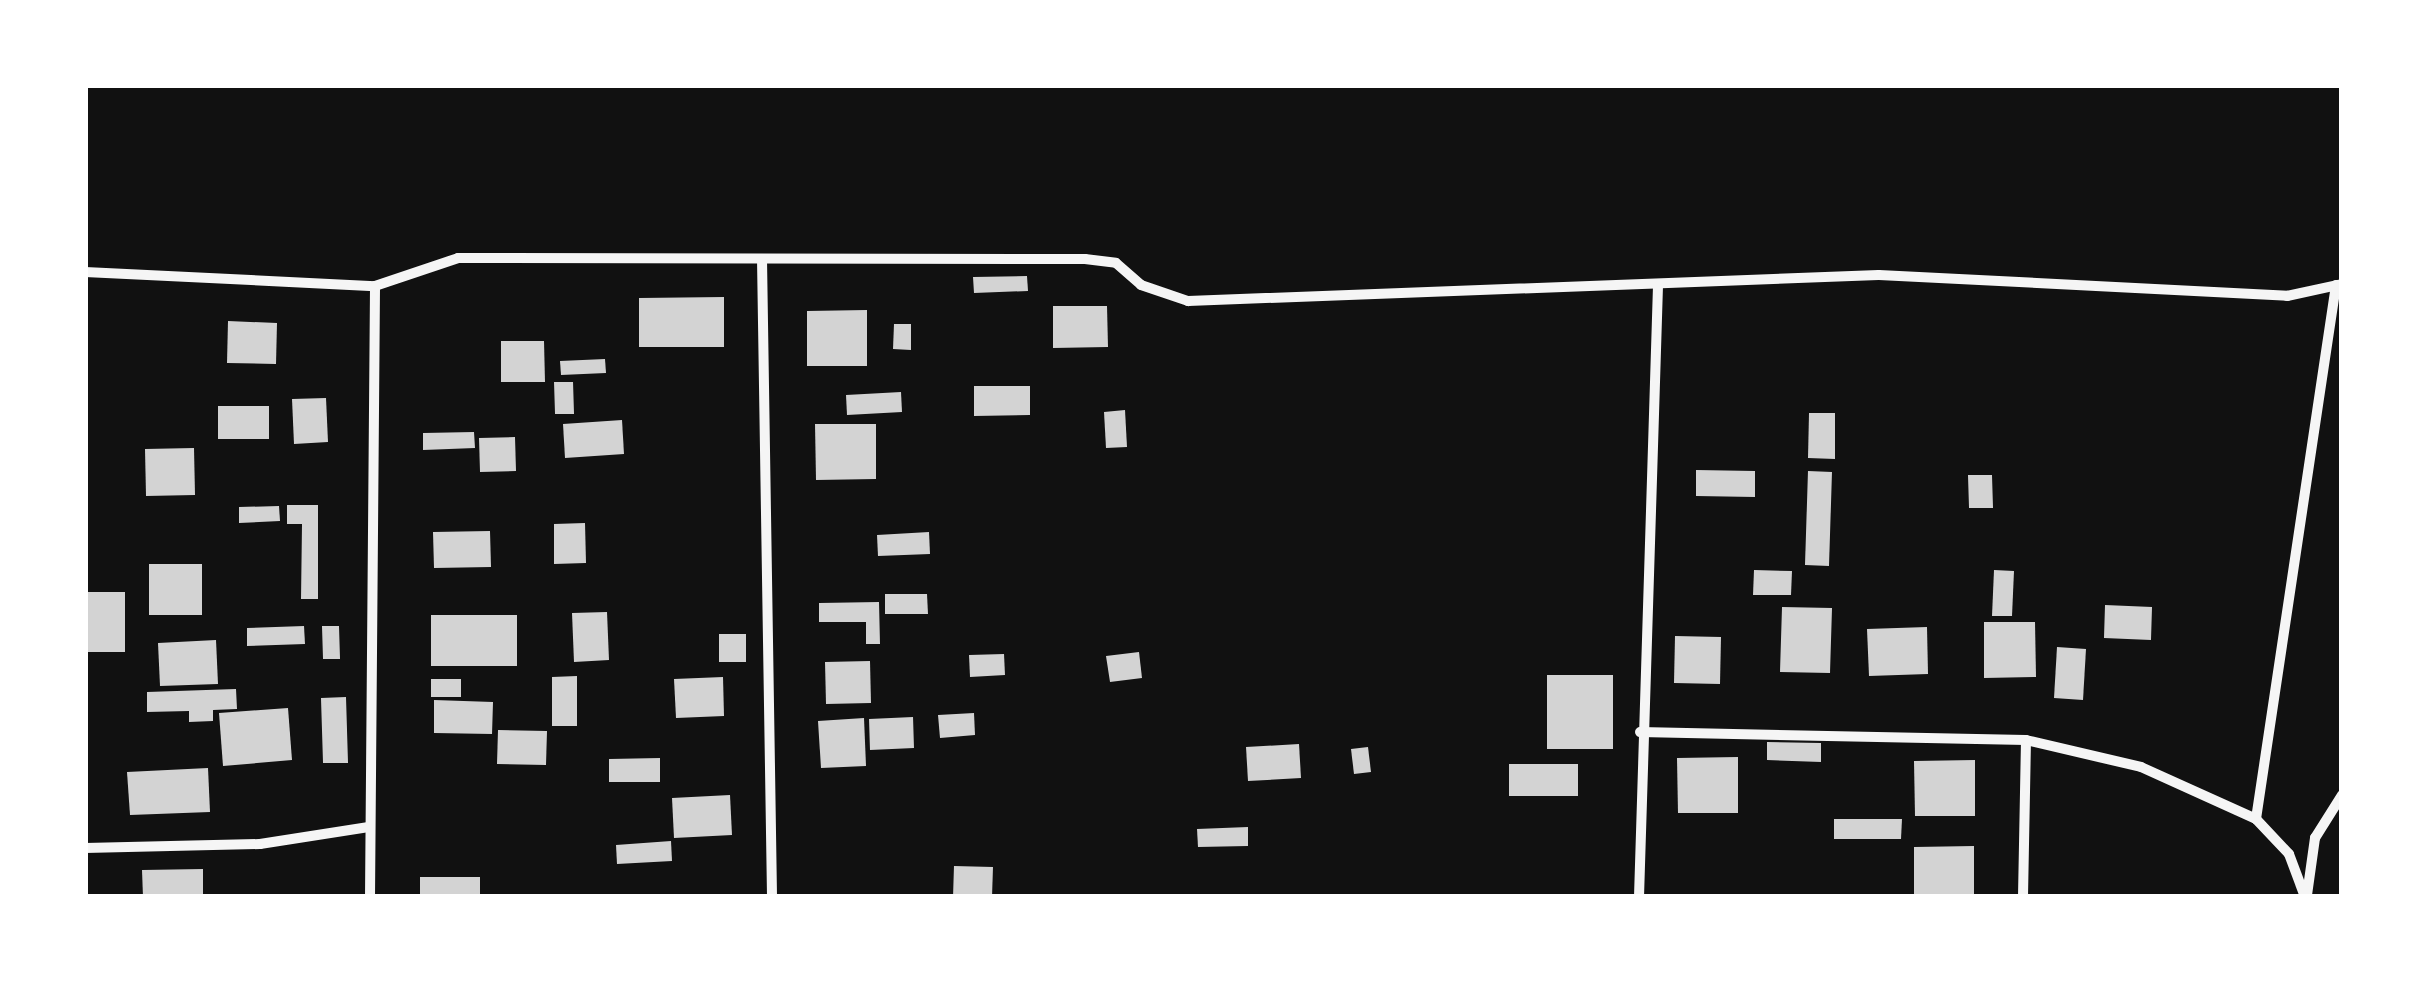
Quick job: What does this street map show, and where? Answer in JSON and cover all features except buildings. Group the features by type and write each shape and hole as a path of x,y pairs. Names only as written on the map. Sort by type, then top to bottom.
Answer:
{"street":[{"path":"85,272 375,286 458,258 1086,259 1116,263 1141,284 1188,301 1880,276 2287,296 2339,285 2256,820"},
{"path":"762,259 772,897"},
{"path":"370,897 375,286"},
{"path":"1639,897 1640,732 1658,286"},
{"path":"1640,732 2026,740 2141,767 2256,820 2289,854 2306,897"},
{"path":"2023,897 2026,740"},
{"path":"2306,897 2315,838 2342,795"},
{"path":"85,848 260,844 369,826"}]}
